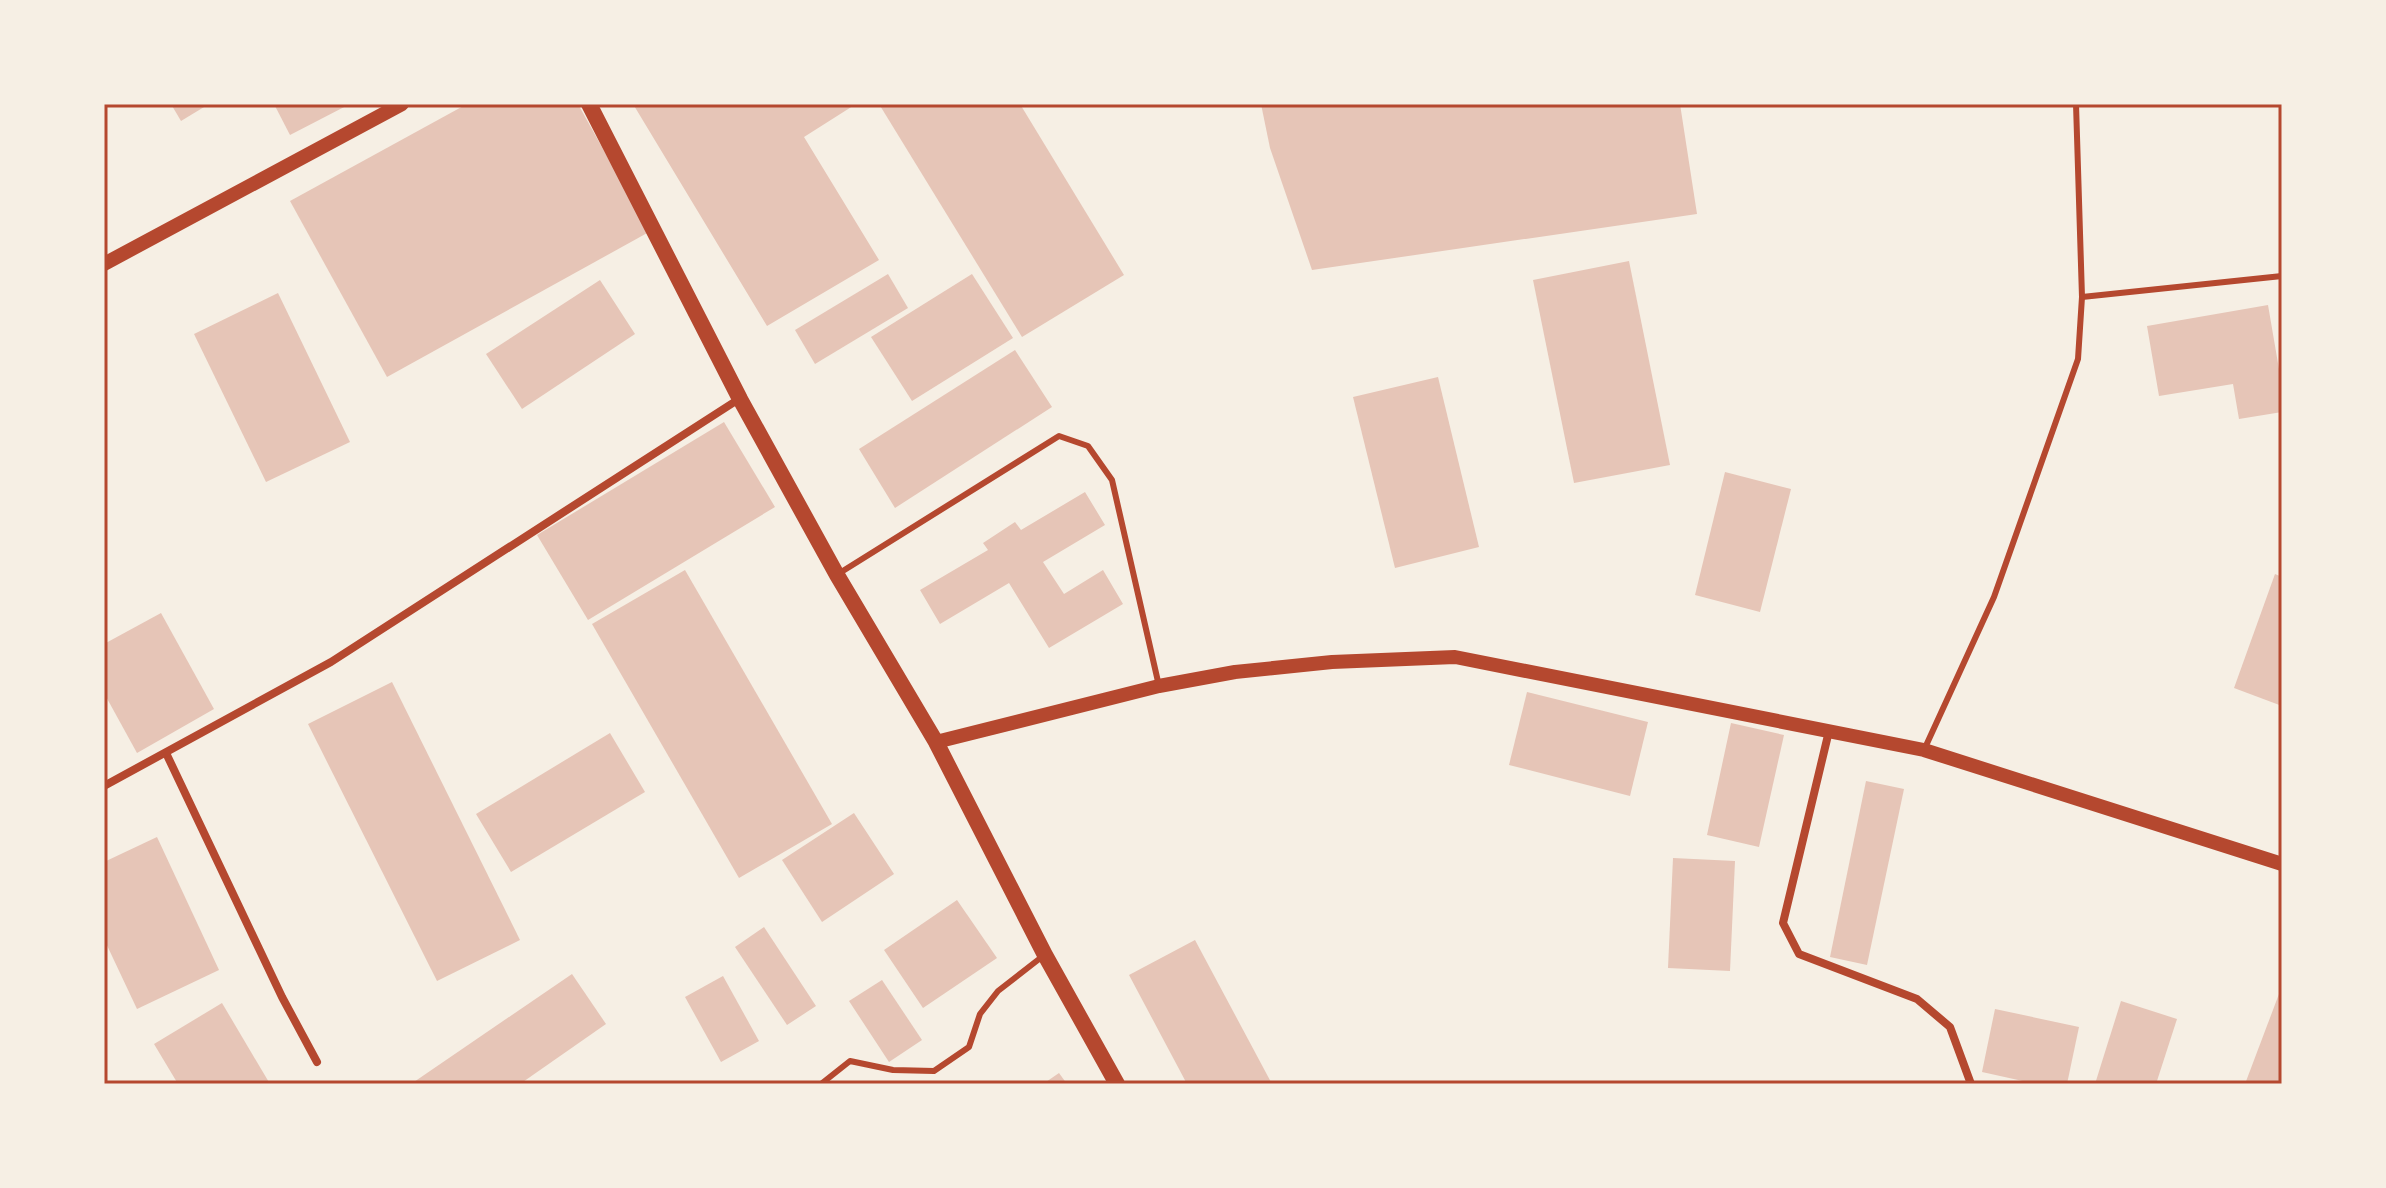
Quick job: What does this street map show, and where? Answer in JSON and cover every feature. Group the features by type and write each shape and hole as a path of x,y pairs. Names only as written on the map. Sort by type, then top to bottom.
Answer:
{"main road":[{"path":"589,104 740,399 837,575 936,742 1045,955 1117,1084"}],"street":[{"path":"104,264 402,104"},
{"path":"104,786 331,662 740,399"},
{"path":"936,742 1159,686 1235,672 1332,662 1455,657 1924,750 2282,864"},
{"path":"1829,731 1783,923 1799,954 1917,999 1950,1027 1971,1084"},
{"path":"166,753 282,997 317,1062"}],"lane":[{"path":"1924,750 1994,597 2078,359 2082,297 2076,104"},
{"path":"2082,297 2282,276"},
{"path":"837,575 1059,436 1088,446 1112,480 1159,686"},
{"path":"821,1084 850,1061 893,1070 934,1071 969,1047 980,1014 998,991 1045,955"}],"building":[{"path":"171,104 209,104 181,121"},
{"path":"274,104 350,104 290,135"},
{"path":"467,104 578,104 649,232 387,377 290,201"},
{"path":"633,104 856,104 804,137 879,260 767,326"},
{"path":"879,104 1020,104 1124,275 1022,337"},
{"path":"1261,104 1680,104 1697,214 1312,270 1270,148"},
{"path":"1629,261 1670,465 1574,483 1533,280"},
{"path":"888,274 908,308 815,364 795,330"},
{"path":"972,274 1013,338 912,401 871,337"},
{"path":"600,280 635,334 522,409 486,354"},
{"path":"278,293 350,442 266,482 194,334"},
{"path":"2268,305 2280,375 2282,412 2239,419 2233,384 2159,396 2147,326"},
{"path":"1015,350 1052,407 895,508 859,449"},
{"path":"1438,377 1479,547 1395,568 1353,397"},
{"path":"724,422 775,507 588,620 537,535"},
{"path":"1725,472 1791,489 1760,612 1695,595"},
{"path":"1085,492 1105,525 1043,562 1064,594 1103,570 1123,604 1049,648 1009,583 940,624 920,590 988,550 983,543 1015,522 1021,530"},
{"path":"685,570 832,824 739,878 592,624"},
{"path":"2275,574 2282,577 2282,706 2234,688"},
{"path":"161,613 214,709 137,753 104,693 104,644"},
{"path":"392,682 520,940 437,981 308,724"},
{"path":"1527,692 1648,722 1630,796 1509,765"},
{"path":"1731,723 1784,735 1759,847 1707,835"},
{"path":"610,733 645,792 511,872 476,814"},
{"path":"1866,781 1904,789 1867,965 1830,957"},
{"path":"854,813 894,874 822,922 782,860"},
{"path":"157,837 219,970 137,1009 104,939 104,862"},
{"path":"1673,858 1735,861 1730,971 1668,968"},
{"path":"957,900 997,958 923,1008 884,950"},
{"path":"764,927 816,1006 787,1025 735,947"},
{"path":"1195,940 1272,1084 1187,1084 1129,975"},
{"path":"572,974 606,1024 520,1084 411,1084"},
{"path":"723,976 759,1041 721,1062 685,997"},
{"path":"882,980 922,1040 889,1062 849,1001"},
{"path":"2282,986 2282,1084 2245,1084"},
{"path":"2121,1001 2177,1019 2156,1084 2095,1084"},
{"path":"222,1003 270,1084 178,1084 154,1044"},
{"path":"1995,1009 2079,1027 2067,1084 2036,1084 1982,1072"},
{"path":"1059,1073 1067,1084 1043,1084"}]}
